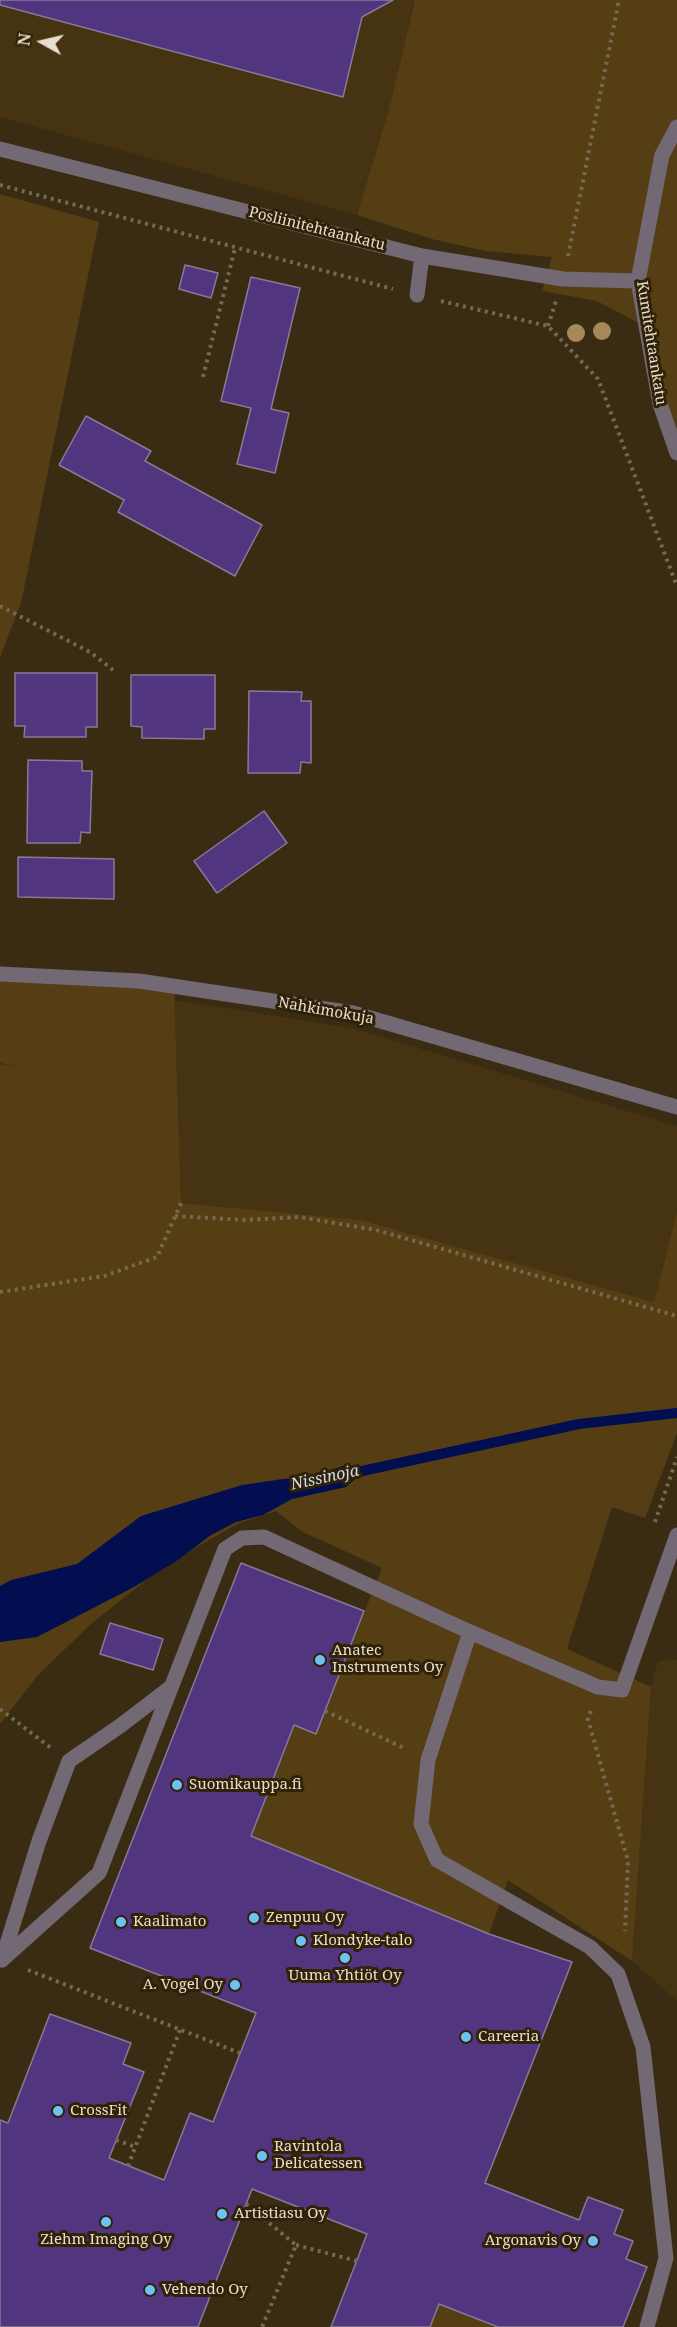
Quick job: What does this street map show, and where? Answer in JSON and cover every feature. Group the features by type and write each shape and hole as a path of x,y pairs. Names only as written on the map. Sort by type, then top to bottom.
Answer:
{"street":[{"name":"Kumitehtaankatu","path":"677,128 662,155 638,281 660,404 677,453"},
{"name":"Posliinitehtaankatu","path":"0,148 422,256 563,279 638,281"},
{"path":"417,295 422,256"},
{"name":"Nahkimokuja","path":"0,974 139,981 353,1013 677,1107"},
{"path":"1,1963 99,1873 225,1549 242,1538 264,1537 470,1632 598,1687 622,1690 677,1535"},
{"path":"470,1632 428,1760 421,1824 437,1860 590,1947 618,1974 643,2048 666,2258 647,2327"},
{"path":"1,1963 39,1841 69,1761 171,1687"}],"path":[{"path":"548,326 563,279 619,0"},
{"path":"0,185 417,295 548,326 598,379 677,586"},
{"path":"202,377 235,248"},
{"path":"0,606 90,652 113,670"},
{"path":"0,1292 104,1276 157,1257 181,1203"},
{"path":"175,1216 246,1220 300,1217 376,1230 677,1316"},
{"path":"0,1709 69,1761"},
{"path":"325,1712 428,1760"},
{"path":"588,1719 628,1861 625,1931"},
{"path":"1,1963 240,2053"},
{"path":"128,2166 180,2030"},
{"path":"116,2140 135,2147"},
{"path":"246,2204 296,2245 357,2260"},
{"path":"262,2327 296,2245"}],"shaded area":[{"path":"0,0 415,0 389,109 357,215 0,117"},
{"path":"415,0 677,0 677,453 646,327 597,301 542,291 552,257 486,251 432,239 357,215 389,109"},
{"path":"0,194 99,222 21,603 0,657"},
{"path":"0,974 174,986 181,1203 361,1220 654,1302 677,1212 677,1433 645,1518 612,1507 567,1649 651,1687 632,1961 508,1880 489,1934 251,1836 294,1725 316,1733 382,1568 303,1532 276,1511 239,1523 164,1566 92,1623 38,1675 0,1724 0,1064 24,1068 0,1063"},
{"path":"174,986 175,1000 352,1028 677,1126 677,1212 654,1302 361,1220 181,1203"},
{"path":"677,1660 677,2001 632,1961 651,1687 658,1661"},
{"path":"439,2304 498,2327 430,2327"}],"water":[{"path":"346,1465 365,1470 346,1487 292,1499 263,1515 236,1522 211,1535 178,1560 134,1587 37,1637 0,1642 0,1586 11,1580 77,1564 141,1516 242,1485 306,1478"}],"building":[{"path":"0,0 393,0 362,17 343,97 0,5"},
{"path":"185,265 218,273 211,298 179,289"},
{"path":"251,277 300,288 271,409 289,413 275,473 237,464 251,408 221,401"},
{"path":"86,416 151,451 145,461 262,525 235,576 118,512 124,500 59,465"},
{"path":"15,673 97,673 97,727 86,727 86,737 24,737 25,726 15,726"},
{"path":"131,675 215,675 215,729 204,729 204,739 142,738 142,727 131,726"},
{"path":"249,691 302,692 301,701 311,701 311,763 301,762 300,773 248,773"},
{"path":"28,760 82,761 82,771 92,771 90,833 81,832 80,843 27,843"},
{"path":"264,811 287,843 217,893 194,861"},
{"path":"18,857 114,859 114,899 18,897"},
{"name":"Klondyke-talo","path":"241,1563 364,1611 316,1734 294,1725 251,1836 489,1934 572,1962 485,2183 579,2220 588,2197 623,2210 614,2234 633,2241 626,2259 647,2267 623,2327 498,2327 439,2304 430,2327 331,2327 367,2234 252,2189 198,2327 0,2327 0,2120 8,2123 50,2014 131,2043 123,2064 144,2072 109,2158 164,2180 190,2113 213,2122 256,2013 90,1948"},
{"path":"110,1623 163,1639 153,1670 100,1654"}],"waterway":[{"name":"Nissinoja","path":"353,1473 579,1424 677,1413"}],"place":[{"name":"Anatec Instruments Oy","path":"320,1660"},
{"name":"Suomikauppa.fi","path":"177,1785"},
{"name":"Zenpuu Oy","path":"254,1918"},
{"name":"Kaalimato","path":"121,1922"},
{"name":"Klondyke-talo","path":"301,1941"},
{"name":"Uuma Yhtiöt Oy","path":"345,1958"},
{"name":"A. Vogel Oy","path":"235,1985"},
{"name":"Careeria","path":"466,2037"},
{"name":"CrossFit","path":"58,2111"},
{"name":"Ravintola Delicatessen","path":"262,2156"},
{"name":"Artistiasu Oy","path":"222,2214"},
{"name":"Ziehm Imaging Oy","path":"106,2222"},
{"name":"Argonavis Oy","path":"593,2241"},
{"name":"Vehendo Oy","path":"150,2290"}]}
